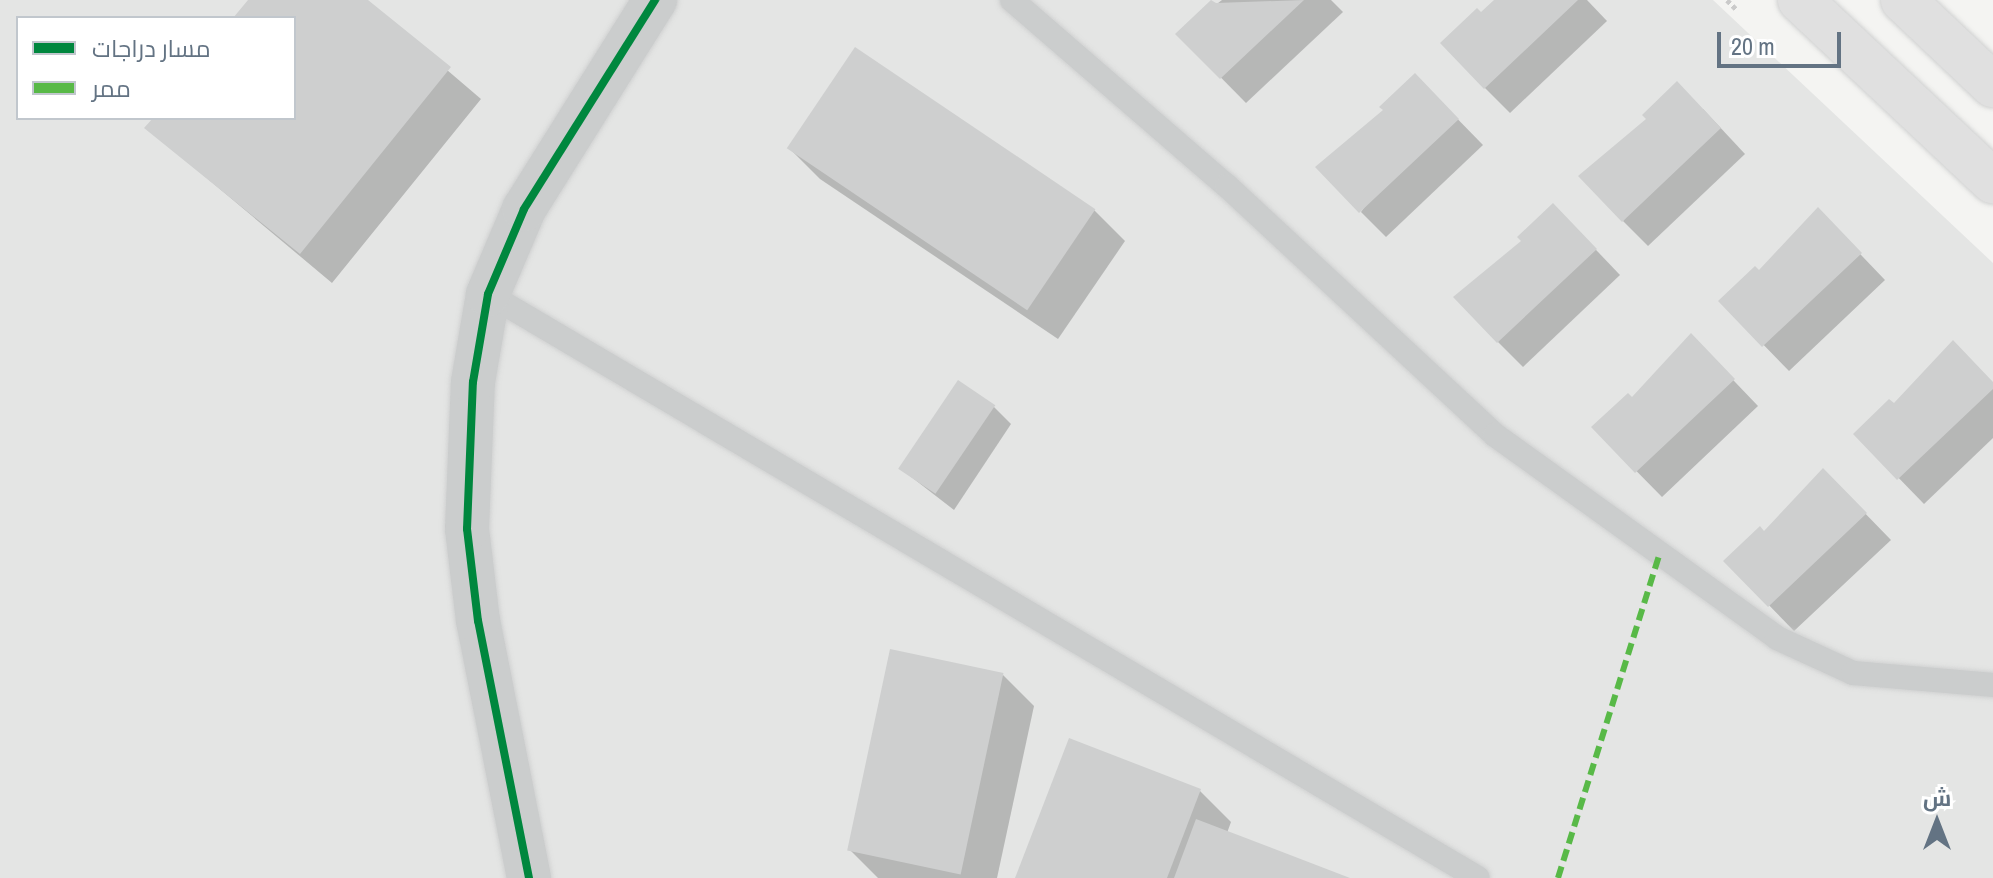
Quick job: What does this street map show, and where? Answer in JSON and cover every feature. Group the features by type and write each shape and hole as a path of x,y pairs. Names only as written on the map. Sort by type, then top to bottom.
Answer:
{"highway":[{"path":"1800,0 1993,181"},
{"path":"1903,0 1993,85"}],"street":[{"path":"529,878 478,621 467,529 473,382 488,294 524,209 655,0"}],"lane":[{"path":"1012,0 1227,186 1495,435 1777,638 1853,673 1993,685"},
{"path":"488,294 1478,878"}],"path":[{"path":"1727,0 1738,11"}],"shaded area":[{"path":"0,0 1713,0 1993,263 1993,878 0,878"}],"building":[{"path":"248,0 368,0 451,67 300,254 144,128 151,120 296,120 296,16 235,16"},
{"path":"1211,0 1216,3 1304,0 1220,79 1175,34"},
{"path":"1494,0 1578,0 1484,89 1440,43 1477,8 1481,12"},
{"path":"855,47 1095,209 1027,310 787,148"},
{"path":"1415,73 1459,119 1359,213 1315,167 1383,110 1379,107"},
{"path":"1677,81 1721,128 1622,222 1578,176 1646,119 1642,115"},
{"path":"1553,203 1597,249 1497,343 1453,297 1521,241 1517,237"},
{"path":"1818,207 1862,253 1762,347 1718,301 1755,266 1759,270"},
{"path":"1691,333 1735,379 1635,473 1591,427 1628,393 1632,397"},
{"path":"1953,340 1993,382 1993,389 1897,480 1853,434 1889,399 1894,403"},
{"path":"958,380 995,405 935,494 898,469"},
{"path":"1823,468 1867,513 1768,607 1723,561 1760,526 1764,531"},
{"path":"890,649 1003,673 961,875 847,850"},
{"path":"1069,738 1201,789 1167,878 1015,878"},
{"path":"1196,819 1350,878 1174,878"}],"marked path":[{"path":"1558,878 1660,553"}],"cycle path":[{"path":"529,878 478,621 467,529 473,382 488,294 524,209 655,0"}]}
